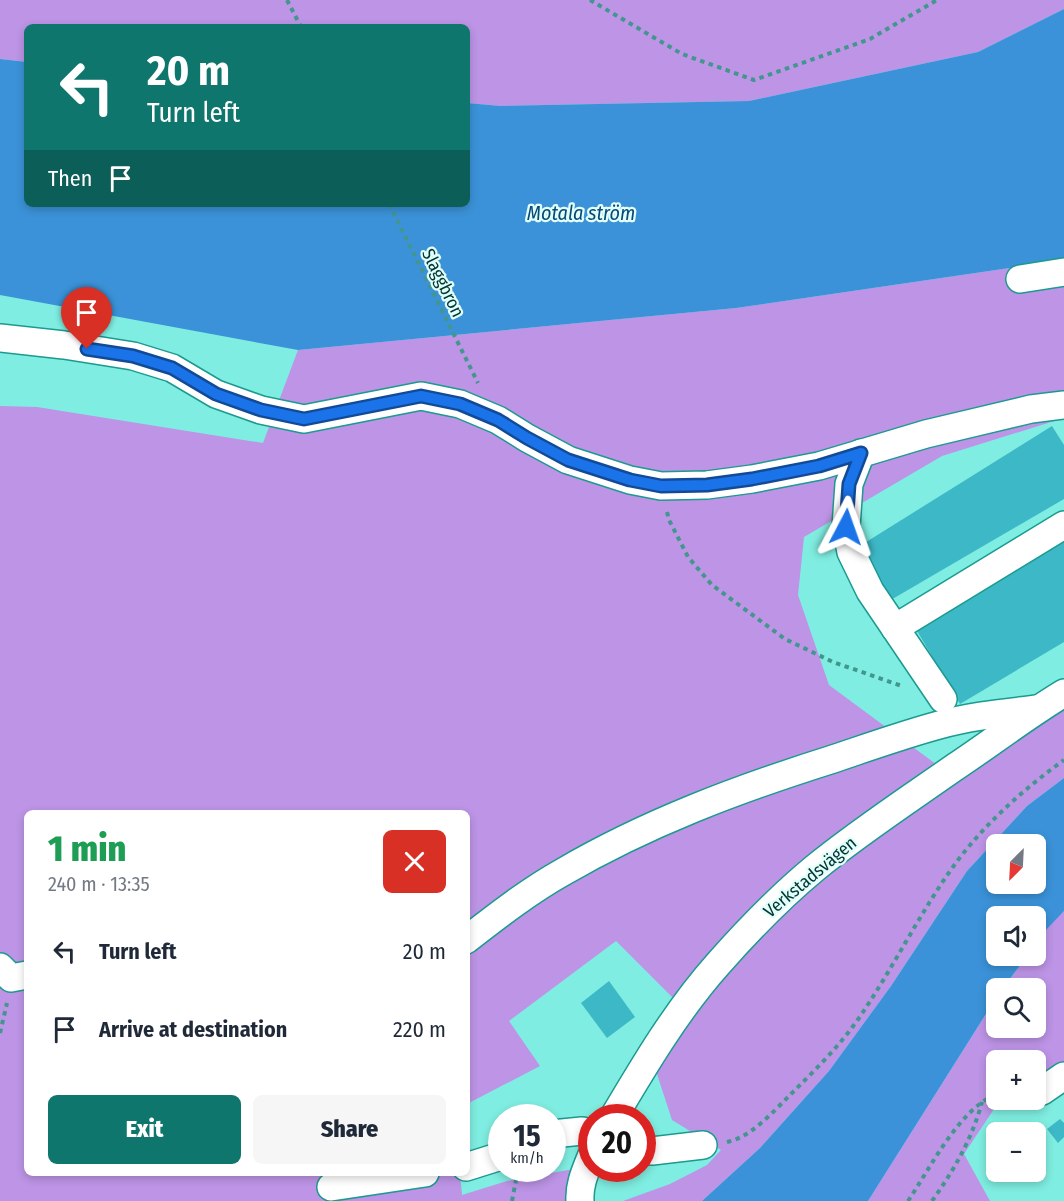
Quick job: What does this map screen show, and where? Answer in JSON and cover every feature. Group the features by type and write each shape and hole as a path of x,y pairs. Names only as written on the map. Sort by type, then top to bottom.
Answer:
{"street":[{"path":"1020,279 1064,272"},
{"path":"0,338 133,356 172,368 216,394 261,410 304,419 421,396 460,404 498,420 568,460 630,480 661,486 707,485 819,466 937,431 1064,405"},
{"path":"861,453 849,484 846,527 851,552 870,591 943,699"},
{"path":"895,628 1064,525"},
{"name":"Verkstadsvägen","path":"622,1104 666,1032 694,994 762,916 816,867 916,794 1064,693"},
{"path":"470,937 560,873 632,834 702,804 940,725 988,715 1041,709"},
{"path":"656,1150 703,1145"},
{"path":"470,1166 488,1161"},
{"path":"331,1187 405,1176"},
{"path":"580,1201 582,1182"}],"path":[{"path":"287,0 299,24"},
{"path":"590,0 682,54 754,80 870,39 937,0"},
{"name":"Slaggbron","path":"390,207 473,374"},
{"path":"661,486 669,520 688,558 712,585 785,639 833,662 943,699"},
{"path":"703,1145 730,1142 749,1131 776,1109 822,1062 858,1019 935,892 960,857 1004,810 1064,760"},
{"path":"0,1033 13,973"},
{"path":"908,1201 964,1117 986,1100"},
{"path":"932,1201 976,1127 983,1102"},
{"path":"512,1201 515,1182"}],"shaded area":[{"path":"0,0 1064,0 1064,9 978,52 749,101 501,106 470,103 470,24 24,24 24,62 0,59"},
{"path":"1064,260 1064,418 942,456 804,537 798,595 829,685 948,773 1064,702 1064,778 1027,806 1001,834 986,834 986,850 967,871 891,986 829,1071 760,1148 702,1201 623,1201 670,1184 707,1165 721,1150 672,1120 656,1071 683,1008 616,941 509,1021 540,1066 470,1102 470,810 24,810 24,1176 460,1176 462,1195 504,1182 566,1182 566,1170 574,1169 572,1201 0,1201 0,406 37,407 263,443 298,350 736,308"},
{"path":"1064,911 1064,1069 1046,1075 1046,1050 986,1050 986,1110 993,1110 964,1154 990,1201 868,1201 986,1014 986,1038 1046,1038 1046,978 1010,978 1020,966 1046,966 1046,930"}],"water":[{"name":"Motala ström","path":"1064,9 1064,260 736,308 298,350 0,295 0,59 24,62 24,207 470,207 470,103 501,106 749,101 978,52"},
{"path":"1064,778 1064,911 1046,930 1046,906 986,906 986,966 1020,966 1010,978 986,978 986,1014 868,1201 702,1201 760,1148 829,1071 891,986 967,871 986,850 986,894 1046,894 1046,834 1001,834 1027,806"}],"building":[{"path":"1052,426 1064,445 1064,499 889,601 863,544"},
{"path":"1064,534 1064,642 960,704 913,624"},
{"path":"609,981 635,1017 607,1038 581,1003"},
{"path":"1060,1119 1064,1123 1064,1137 1058,1143 1047,1129"}],"route":[{"path":"87,349 133,356 172,368 216,394 261,410 304,419 421,396 460,404 498,420 568,460 630,480 661,486 707,485 752,479 819,466 861,453 849,484 846,527"}]}
